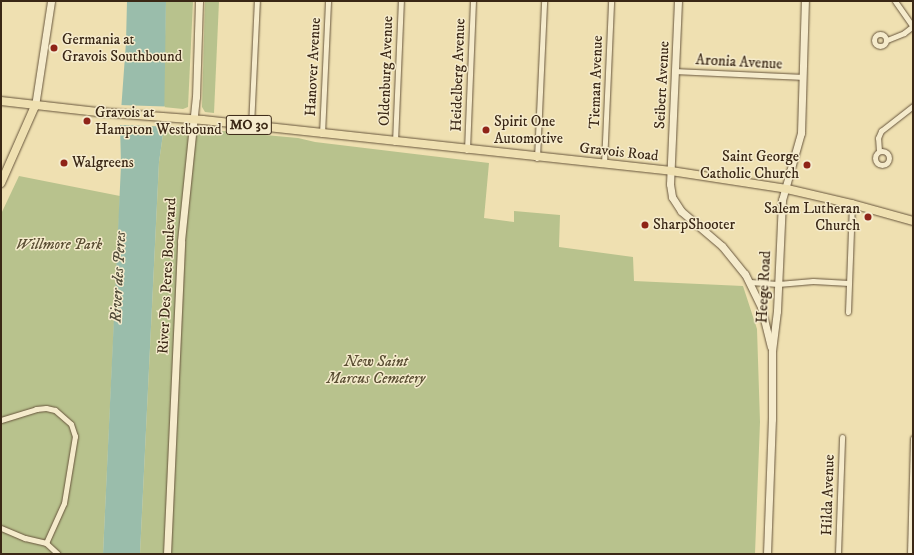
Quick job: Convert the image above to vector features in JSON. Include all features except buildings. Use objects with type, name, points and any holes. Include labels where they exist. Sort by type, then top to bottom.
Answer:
[{"type":"main road","name":"MO 30","points":[[1,101],[114,114],[194,119],[251,126]]},
{"type":"main road","points":[[1,183],[35,106]]},
{"type":"main road","name":"Gravois Road","points":[[251,126],[537,158],[671,171],[785,188],[852,204],[913,221]]},
{"type":"street","points":[[35,106],[51,1]]},
{"type":"street","name":"River Des Peres Boulevard","points":[[167,554],[181,242],[186,176],[194,119],[199,1]]},
{"type":"street","points":[[251,126],[257,1]]},
{"type":"street","name":"Hanover Avenue","points":[[322,134],[328,1]]},
{"type":"street","name":"Oldenburg Avenue","points":[[395,142],[401,1]]},
{"type":"street","name":"Heidelberg Avenue","points":[[467,150],[473,1]]},
{"type":"street","points":[[537,158],[544,1]]},
{"type":"street","name":"Tieman Avenue","points":[[604,164],[611,1]]},
{"type":"street","name":"Seibert Avenue","points":[[678,1],[670,190],[676,205],[732,256],[750,282],[764,316],[772,351]]},
{"type":"street","name":"Heege Road","points":[[767,554],[772,419],[772,351],[778,284],[782,200],[801,133],[805,1]]},
{"type":"street","points":[[887,40],[904,33],[913,27],[895,1]]},
{"type":"street","name":"Aronia Avenue","points":[[676,71],[802,77]]},
{"type":"street","points":[[879,151],[878,138],[881,131],[913,106]]},
{"type":"street","points":[[848,312],[852,204]]},
{"type":"street","points":[[750,282],[778,284],[813,281],[849,283]]},
{"type":"street","points":[[1,420],[36,409],[46,408],[55,410],[71,424],[75,436],[64,503],[46,544]]},
{"type":"street","name":"Hilda Avenue","points":[[838,554],[842,437]]},
{"type":"street","points":[[910,554],[913,438]]},
{"type":"street","points":[[1,528],[25,538],[46,544],[58,554]]},
{"type":"green space","points":[[166,1],[193,1],[188,107],[183,109],[163,107]]},
{"type":"green space","points":[[205,1],[219,1],[214,113],[205,112],[202,107]]},
{"type":"green space","name":"New Saint Marcus Cemetery","points":[[169,126],[298,138],[315,142],[489,163],[484,218],[514,222],[514,211],[560,215],[559,247],[633,257],[634,281],[743,286],[757,329],[760,422],[755,554],[140,554],[159,162],[164,127]]},
{"type":"green space","name":"Willmore Park","points":[[19,176],[120,196],[103,554],[1,554],[1,214]]},
{"type":"water","name":"River des Peres","points":[[127,1],[166,1],[164,127],[159,162],[140,554],[103,554],[121,165],[120,125],[126,42]]},
{"type":"pier","points":[[119,105],[165,107],[164,127],[118,125]]},
{"type":"place","name":"Germania at Gravois Southbound","points":[[54,48]]},
{"type":"place","name":"Gravois at Hampton Westbound","points":[[87,121]]},
{"type":"place","name":"Spirit One Automotive","points":[[486,130]]},
{"type":"place","name":"Walgreens","points":[[64,163]]},
{"type":"place","name":"Saint George Catholic Church","points":[[807,165]]},
{"type":"place","name":"Salem Lutheran Church","points":[[868,217]]},
{"type":"place","name":"SharpShooter","points":[[645,225]]}]
